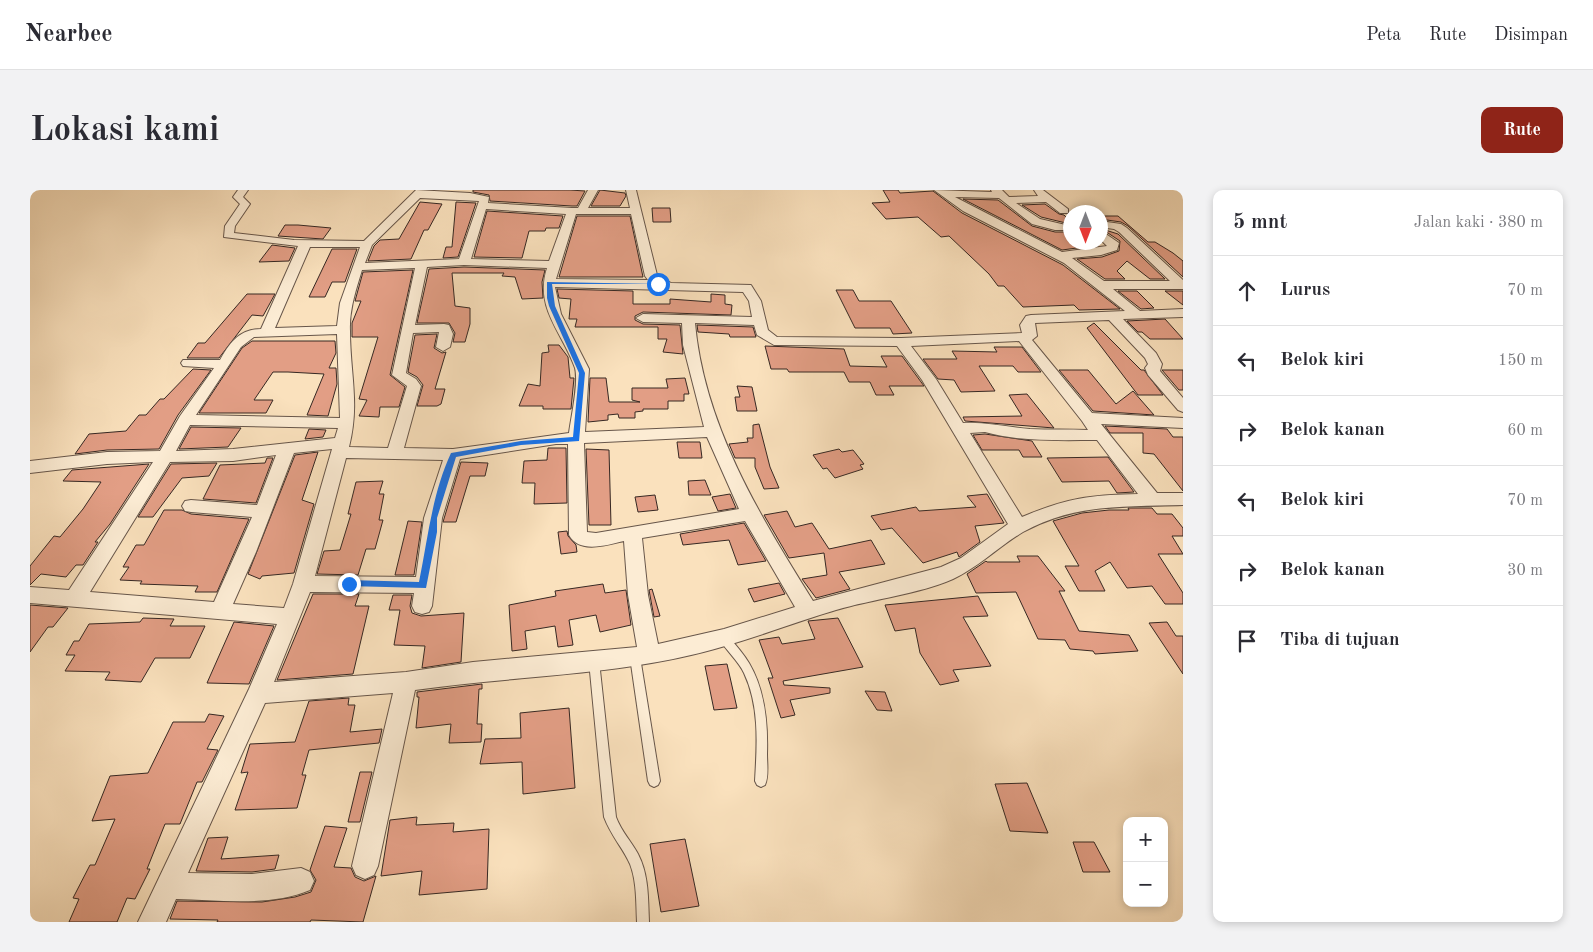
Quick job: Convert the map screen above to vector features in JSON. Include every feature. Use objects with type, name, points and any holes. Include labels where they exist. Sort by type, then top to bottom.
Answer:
[{"type":"street","points":[[243,190],[238,198],[245,204],[230,226],[228,235],[250,240],[368,244]]},
{"type":"street","points":[[593,190],[576,211],[554,265],[549,283],[549,298],[582,373],[576,439],[578,535],[588,540],[596,540],[689,522],[750,514]]},
{"type":"street","points":[[631,190],[652,276],[658,284]]},
{"type":"street","points":[[1037,190],[1063,215]]},
{"type":"street","points":[[941,192],[1047,199]]},
{"type":"street","points":[[941,192],[985,218],[1061,256],[1103,285],[1137,315]]},
{"type":"street","points":[[416,195],[459,206]]},
{"type":"street","points":[[152,922],[258,693],[303,584],[347,423],[348,410],[343,330],[346,303],[357,267],[368,244],[416,195],[476,197],[486,200],[472,232],[464,262]]},
{"type":"street","points":[[1002,195],[1035,221],[1063,219]]},
{"type":"street","points":[[483,206],[576,211],[635,211]]},
{"type":"street","points":[[985,218],[1022,212]]},
{"type":"street","points":[[1108,231],[1121,228],[1182,284]]},
{"type":"street","points":[[1108,238],[1122,250]]},
{"type":"street","points":[[266,333],[285,290],[290,270],[306,243]]},
{"type":"street","points":[[1061,256],[1122,250],[1147,252]]},
{"type":"street","points":[[357,267],[464,262],[554,265]]},
{"type":"street","points":[[395,453],[414,386],[412,382],[399,375],[407,329],[422,265]]},
{"type":"street","points":[[549,283],[658,284],[671,287],[747,288],[756,301],[759,321],[764,334],[778,341],[901,342],[1022,337],[1030,336],[1027,325],[1031,319],[1183,312]]},
{"type":"street","points":[[1103,285],[1182,284]]},
{"type":"street","points":[[1168,313],[1182,327]]},
{"type":"street","points":[[1113,316],[1151,356],[1155,364],[1152,368],[1153,372],[1183,407]]},
{"type":"street","points":[[643,318],[759,321]]},
{"type":"street","points":[[688,320],[690,345],[713,432],[750,514],[808,611]]},
{"type":"street","points":[[407,329],[444,328],[446,334],[443,347]]},
{"type":"street","points":[[75,598],[115,539],[165,458],[185,420],[242,338],[251,333],[343,330]]},
{"type":"street","points":[[1022,337],[1153,500]]},
{"type":"street","points":[[901,342],[929,379],[1019,527]]},
{"type":"street","points":[[188,364],[224,364]]},
{"type":"street","points":[[1087,418],[1183,423]]},
{"type":"street","points":[[185,420],[347,423]]},
{"type":"street","points":[[958,428],[985,427],[1000,431],[1039,434],[1099,435]]},
{"type":"street","points":[[30,467],[107,458],[233,455],[287,449],[340,447],[395,453],[453,455],[521,443],[713,432]]},
{"type":"street","points":[[220,610],[247,552],[287,449]]},
{"type":"street","points":[[422,606],[423,585],[433,532],[433,518],[453,455]]},
{"type":"street","points":[[258,693],[406,682],[473,672],[642,656],[724,638],[808,611],[945,574],[968,563],[1019,527],[1060,508],[1080,504],[1183,499]]},
{"type":"street","points":[[191,506],[236,511],[263,511]]},
{"type":"street","points":[[633,534],[642,656]]},
{"type":"street","points":[[303,584],[423,585]]},
{"type":"street","points":[[30,595],[290,617]]},
{"type":"street","points":[[365,866],[406,682]]},
{"type":"street","points":[[169,886],[250,888],[301,881]]},
{"type":"lane","points":[[724,638],[749,672],[757,696],[763,732],[761,781]]},
{"type":"lane","points":[[642,656],[654,781]]},
{"type":"lane","points":[[594,661],[610,816],[615,831],[633,857],[638,870],[644,922]]},
{"type":"building","points":[[473,190],[585,191],[577,206],[572,206],[490,201],[489,195],[473,192]]},
{"type":"building","points":[[600,190],[625,193],[626,196],[620,206],[591,206]]},
{"type":"building","points":[[883,190],[898,190],[900,193],[933,191],[962,213],[1063,265],[1120,309],[1079,310],[1074,305],[1023,307],[1004,286],[998,286],[989,274],[949,236],[941,237],[918,217],[886,219],[872,203],[890,202]]},
{"type":"building","points":[[963,199],[998,200],[1032,226],[1055,232],[1063,232],[1062,250]]},
{"type":"building","points":[[420,202],[442,204],[428,230],[424,230],[411,259],[368,261],[374,246],[380,240],[399,239]]},
{"type":"building","points":[[456,202],[476,203],[458,257],[443,258],[446,247],[452,247]]},
{"type":"building","points":[[1045,204],[1063,215],[1063,222],[1041,217],[1022,205]]},
{"type":"building","points":[[652,208],[670,208],[671,222],[653,222]]},
{"type":"building","points":[[487,211],[563,216],[559,228],[546,228],[545,231],[529,231],[522,258],[474,257]]},
{"type":"building","points":[[577,216],[630,216],[643,277],[559,277]]},
{"type":"building","points":[[1108,216],[1118,216],[1148,242],[1155,242],[1183,261],[1183,277],[1128,226],[1121,222],[1108,220]]},
{"type":"building","points":[[285,225],[331,228],[323,239],[278,236]]},
{"type":"building","points":[[1108,231],[1118,234],[1165,279],[1150,279],[1127,261],[1117,271],[1125,279],[1105,279],[1077,259],[1102,257],[1119,251],[1120,241],[1108,233]]},
{"type":"building","points":[[272,245],[295,248],[289,261],[259,262]]},
{"type":"building","points":[[332,249],[357,249],[345,282],[332,282],[325,297],[309,297]]},
{"type":"building","points":[[464,267],[545,270],[542,282],[543,298],[522,299],[515,277],[502,276],[504,273],[452,273],[455,306],[470,308],[470,324],[465,342],[453,342],[455,333],[449,323],[417,323],[429,269]]},
{"type":"building","points":[[413,270],[390,375],[405,387],[399,407],[380,407],[379,417],[359,416],[367,400],[359,399],[378,337],[352,337],[352,323],[361,301],[355,301],[363,272]]},
{"type":"building","points":[[557,289],[633,291],[633,304],[670,304],[670,299],[711,302],[711,294],[725,295],[725,304],[732,305],[731,315],[643,312],[635,316],[635,320],[643,324],[680,325],[683,354],[663,352],[667,339],[658,339],[658,327],[575,327],[577,319],[569,319],[571,299],[559,298]]},
{"type":"building","points":[[836,290],[853,290],[859,301],[891,301],[912,333],[893,334],[890,328],[855,328]]},
{"type":"building","points":[[1118,291],[1137,291],[1154,308],[1141,309]]},
{"type":"building","points":[[1165,291],[1183,291],[1183,305]]},
{"type":"building","points":[[247,294],[275,294],[263,316],[252,315],[219,358],[187,358],[198,343],[205,343]]},
{"type":"building","points":[[1165,319],[1183,339],[1150,339],[1142,332],[1138,332],[1127,321]]},
{"type":"building","points":[[1094,323],[1141,370],[1144,370],[1163,395],[1138,395],[1087,328]]},
{"type":"building","points":[[697,325],[753,327],[756,337],[730,337],[729,334],[698,332]]},
{"type":"building","points":[[437,334],[434,348],[442,353],[446,352],[435,389],[445,389],[441,404],[437,406],[417,406],[423,385],[417,377],[408,372],[415,335]]},
{"type":"building","points":[[252,341],[335,341],[336,353],[329,368],[336,368],[337,384],[328,416],[307,415],[324,374],[288,372],[273,372],[254,400],[273,400],[266,413],[199,413],[242,348]]},
{"type":"building","points":[[548,345],[559,345],[568,357],[570,378],[574,378],[571,409],[543,409],[543,406],[519,406],[528,384],[540,386],[542,353],[549,352]]},
{"type":"building","points":[[765,346],[844,349],[850,366],[887,367],[881,356],[902,356],[924,386],[889,386],[894,395],[876,395],[870,382],[849,382],[844,372],[789,372],[787,369],[771,369]]},
{"type":"building","points":[[994,347],[1022,347],[1041,372],[1018,372],[1013,366],[979,366],[995,391],[961,392],[954,380],[938,379],[923,359],[957,359],[952,351],[997,352]]},
{"type":"building","points":[[193,369],[211,370],[178,415],[159,449],[107,450],[75,454],[89,434],[126,431],[139,415],[146,415],[160,399],[164,399]]},
{"type":"building","points":[[1059,370],[1088,370],[1116,404],[1133,391],[1154,415],[1093,411]]},
{"type":"building","points":[[1162,370],[1183,370],[1183,390],[1179,390]]},
{"type":"building","points":[[590,378],[606,378],[609,402],[640,402],[632,400],[632,388],[668,388],[666,379],[685,378],[689,394],[684,394],[684,401],[668,401],[668,409],[643,409],[643,411],[635,412],[635,418],[619,418],[618,414],[608,415],[608,420],[588,422]]},
{"type":"building","points":[[737,386],[752,387],[757,411],[737,411],[735,397],[740,397]]},
{"type":"building","points":[[1027,394],[1054,428],[965,421],[963,417],[1022,416],[1009,395]]},
{"type":"building","points":[[759,424],[770,467],[779,488],[764,489],[755,467],[755,458],[735,458],[729,444],[748,442],[747,438],[753,438],[753,425]]},
{"type":"building","points":[[1105,426],[1167,429],[1173,437],[1183,437],[1183,491],[1154,454],[1143,453],[1143,433],[1110,433]]},
{"type":"building","points":[[191,427],[241,428],[228,447],[179,449]]},
{"type":"building","points":[[309,429],[326,430],[323,437],[305,439]]},
{"type":"building","points":[[985,434],[1032,441],[1042,457],[1023,457],[1019,450],[982,450],[973,435]]},
{"type":"building","points":[[677,442],[700,442],[702,458],[679,458]]},
{"type":"building","points":[[548,448],[566,448],[567,503],[534,504],[535,483],[522,483],[524,461],[547,460]]},
{"type":"building","points":[[586,449],[609,450],[611,525],[589,525]]},
{"type":"building","points":[[839,449],[842,452],[853,450],[864,464],[860,465],[863,469],[835,478],[827,468],[823,469],[813,455]]},
{"type":"building","points":[[318,452],[302,500],[314,504],[294,573],[262,576],[260,579],[248,574],[295,455]]},
{"type":"building","points":[[1108,457],[1134,492],[1117,493],[1109,481],[1062,482],[1047,458]]},
{"type":"building","points":[[267,458],[273,458],[256,503],[203,499],[220,465],[265,463]]},
{"type":"building","points":[[461,462],[488,463],[485,476],[470,476],[456,522],[443,522]]},
{"type":"building","points":[[217,463],[209,476],[182,478],[153,517],[138,517],[171,464]]},
{"type":"building","points":[[149,464],[110,524],[95,542],[98,542],[83,565],[76,565],[66,577],[41,574],[30,585],[30,566],[54,536],[60,537],[83,509],[101,482],[63,481],[72,470]]},
{"type":"building","points":[[705,480],[711,495],[689,495],[688,481]]},
{"type":"building","points":[[383,481],[379,494],[384,494],[379,520],[383,520],[375,549],[366,549],[358,575],[317,574],[324,551],[340,550],[351,514],[348,514],[356,482]]},
{"type":"building","points":[[730,494],[736,508],[718,511],[712,497]]},
{"type":"building","points":[[987,494],[1004,523],[975,526],[980,542],[959,557],[957,552],[923,563],[892,528],[881,530],[871,516],[916,507],[919,511],[976,507],[967,496]]},
{"type":"building","points":[[655,495],[658,510],[638,512],[635,497]]},
{"type":"building","points":[[1128,508],[1152,508],[1157,514],[1172,514],[1183,528],[1183,536],[1172,536],[1183,554],[1158,554],[1183,593],[1183,604],[1165,604],[1152,586],[1127,588],[1110,562],[1095,571],[1105,591],[1079,591],[1065,566],[1079,566],[1053,521],[1082,513],[1129,510]]},
{"type":"building","points":[[164,510],[182,510],[191,514],[249,519],[217,592],[195,592],[198,586],[140,584],[142,581],[120,580],[129,567],[123,567],[136,545],[144,545]]},
{"type":"building","points":[[787,511],[795,527],[812,523],[829,549],[871,540],[885,564],[839,572],[850,589],[816,598],[802,579],[827,575],[824,553],[789,558],[764,515]]},
{"type":"building","points":[[408,521],[422,522],[414,575],[395,575]]},
{"type":"building","points":[[744,523],[766,561],[738,565],[729,540],[683,545],[680,534]]},
{"type":"building","points":[[567,531],[568,536],[576,545],[577,552],[561,554],[558,532]]},
{"type":"building","points":[[1017,556],[1038,556],[1065,591],[1059,591],[1079,631],[1129,635],[1138,651],[1095,654],[1093,651],[1070,649],[1065,640],[1038,639],[1016,592],[976,593],[967,574],[986,561],[1020,562]]},
{"type":"building","points":[[779,583],[785,594],[754,602],[748,589]]},
{"type":"building","points":[[603,584],[605,593],[626,590],[631,625],[600,632],[596,615],[569,620],[573,645],[558,647],[555,626],[525,631],[527,649],[512,651],[509,605],[556,596],[555,591]]},
{"type":"building","points":[[652,589],[660,616],[654,617],[649,590]]},
{"type":"building","points":[[313,594],[359,594],[355,606],[369,606],[353,674],[277,680]]},
{"type":"building","points":[[393,595],[412,595],[410,606],[412,613],[421,616],[464,613],[461,662],[422,668],[425,646],[394,645],[400,610],[389,610]]},
{"type":"building","points":[[978,596],[988,616],[963,617],[991,666],[953,670],[959,681],[940,685],[920,653],[915,628],[895,631],[885,605]]},
{"type":"building","points":[[30,605],[68,608],[53,627],[48,627],[30,652]]},
{"type":"building","points":[[143,618],[174,619],[170,626],[205,626],[190,658],[155,658],[141,682],[105,680],[110,672],[65,671],[75,655],[66,655],[74,641],[79,641],[89,624],[140,622]]},
{"type":"building","points":[[838,618],[863,667],[783,681],[784,685],[830,688],[830,693],[790,700],[795,715],[781,718],[768,678],[773,678],[759,640],[779,637],[782,644],[815,639],[808,621]]},
{"type":"building","points":[[234,622],[274,626],[249,684],[207,683]]},
{"type":"building","points":[[1167,622],[1176,636],[1183,636],[1183,674],[1149,623]]},
{"type":"building","points":[[727,664],[737,708],[714,710],[705,666]]},
{"type":"building","points":[[482,684],[482,689],[479,689],[477,724],[482,724],[481,742],[449,743],[451,724],[416,728],[419,697],[417,697],[417,692]]},
{"type":"building","points":[[865,691],[885,692],[892,711],[877,710]]},
{"type":"building","points":[[349,698],[348,705],[355,705],[350,732],[382,729],[379,743],[309,750],[302,775],[306,775],[297,808],[235,810],[248,772],[241,773],[250,744],[295,742],[309,701]]},
{"type":"building","points":[[569,708],[575,788],[523,794],[522,762],[480,764],[485,739],[521,738],[520,713]]},
{"type":"building","points":[[209,714],[224,716],[207,749],[218,750],[202,782],[197,782],[180,824],[165,824],[147,869],[150,869],[135,899],[127,898],[117,922],[69,922],[79,899],[73,898],[90,865],[95,865],[115,819],[92,821],[110,776],[148,773],[173,722],[205,722]]},
{"type":"building","points":[[360,772],[372,772],[360,822],[348,822]]},
{"type":"building","points":[[1027,783],[1048,833],[1010,831],[995,784]]},
{"type":"building","points":[[417,817],[416,825],[454,823],[453,832],[489,829],[487,889],[419,895],[422,871],[381,876],[390,820]]},
{"type":"building","points":[[325,826],[347,828],[334,867],[351,868],[355,877],[364,881],[376,876],[363,922],[311,920],[310,922],[217,922],[218,920],[170,919],[177,901],[262,902],[295,897],[311,892],[316,880],[310,870]]},
{"type":"building","points":[[228,837],[221,859],[279,855],[275,869],[252,872],[196,871],[208,838]]},
{"type":"building","points":[[685,839],[699,906],[661,912],[650,844]]},
{"type":"building","points":[[1073,842],[1094,842],[1110,872],[1083,872]]},
{"type":"route","points":[[349,584],[423,585],[433,532],[433,518],[453,455],[521,443],[576,439],[583,381],[582,369],[552,306],[549,298],[549,283],[658,284]]}]
